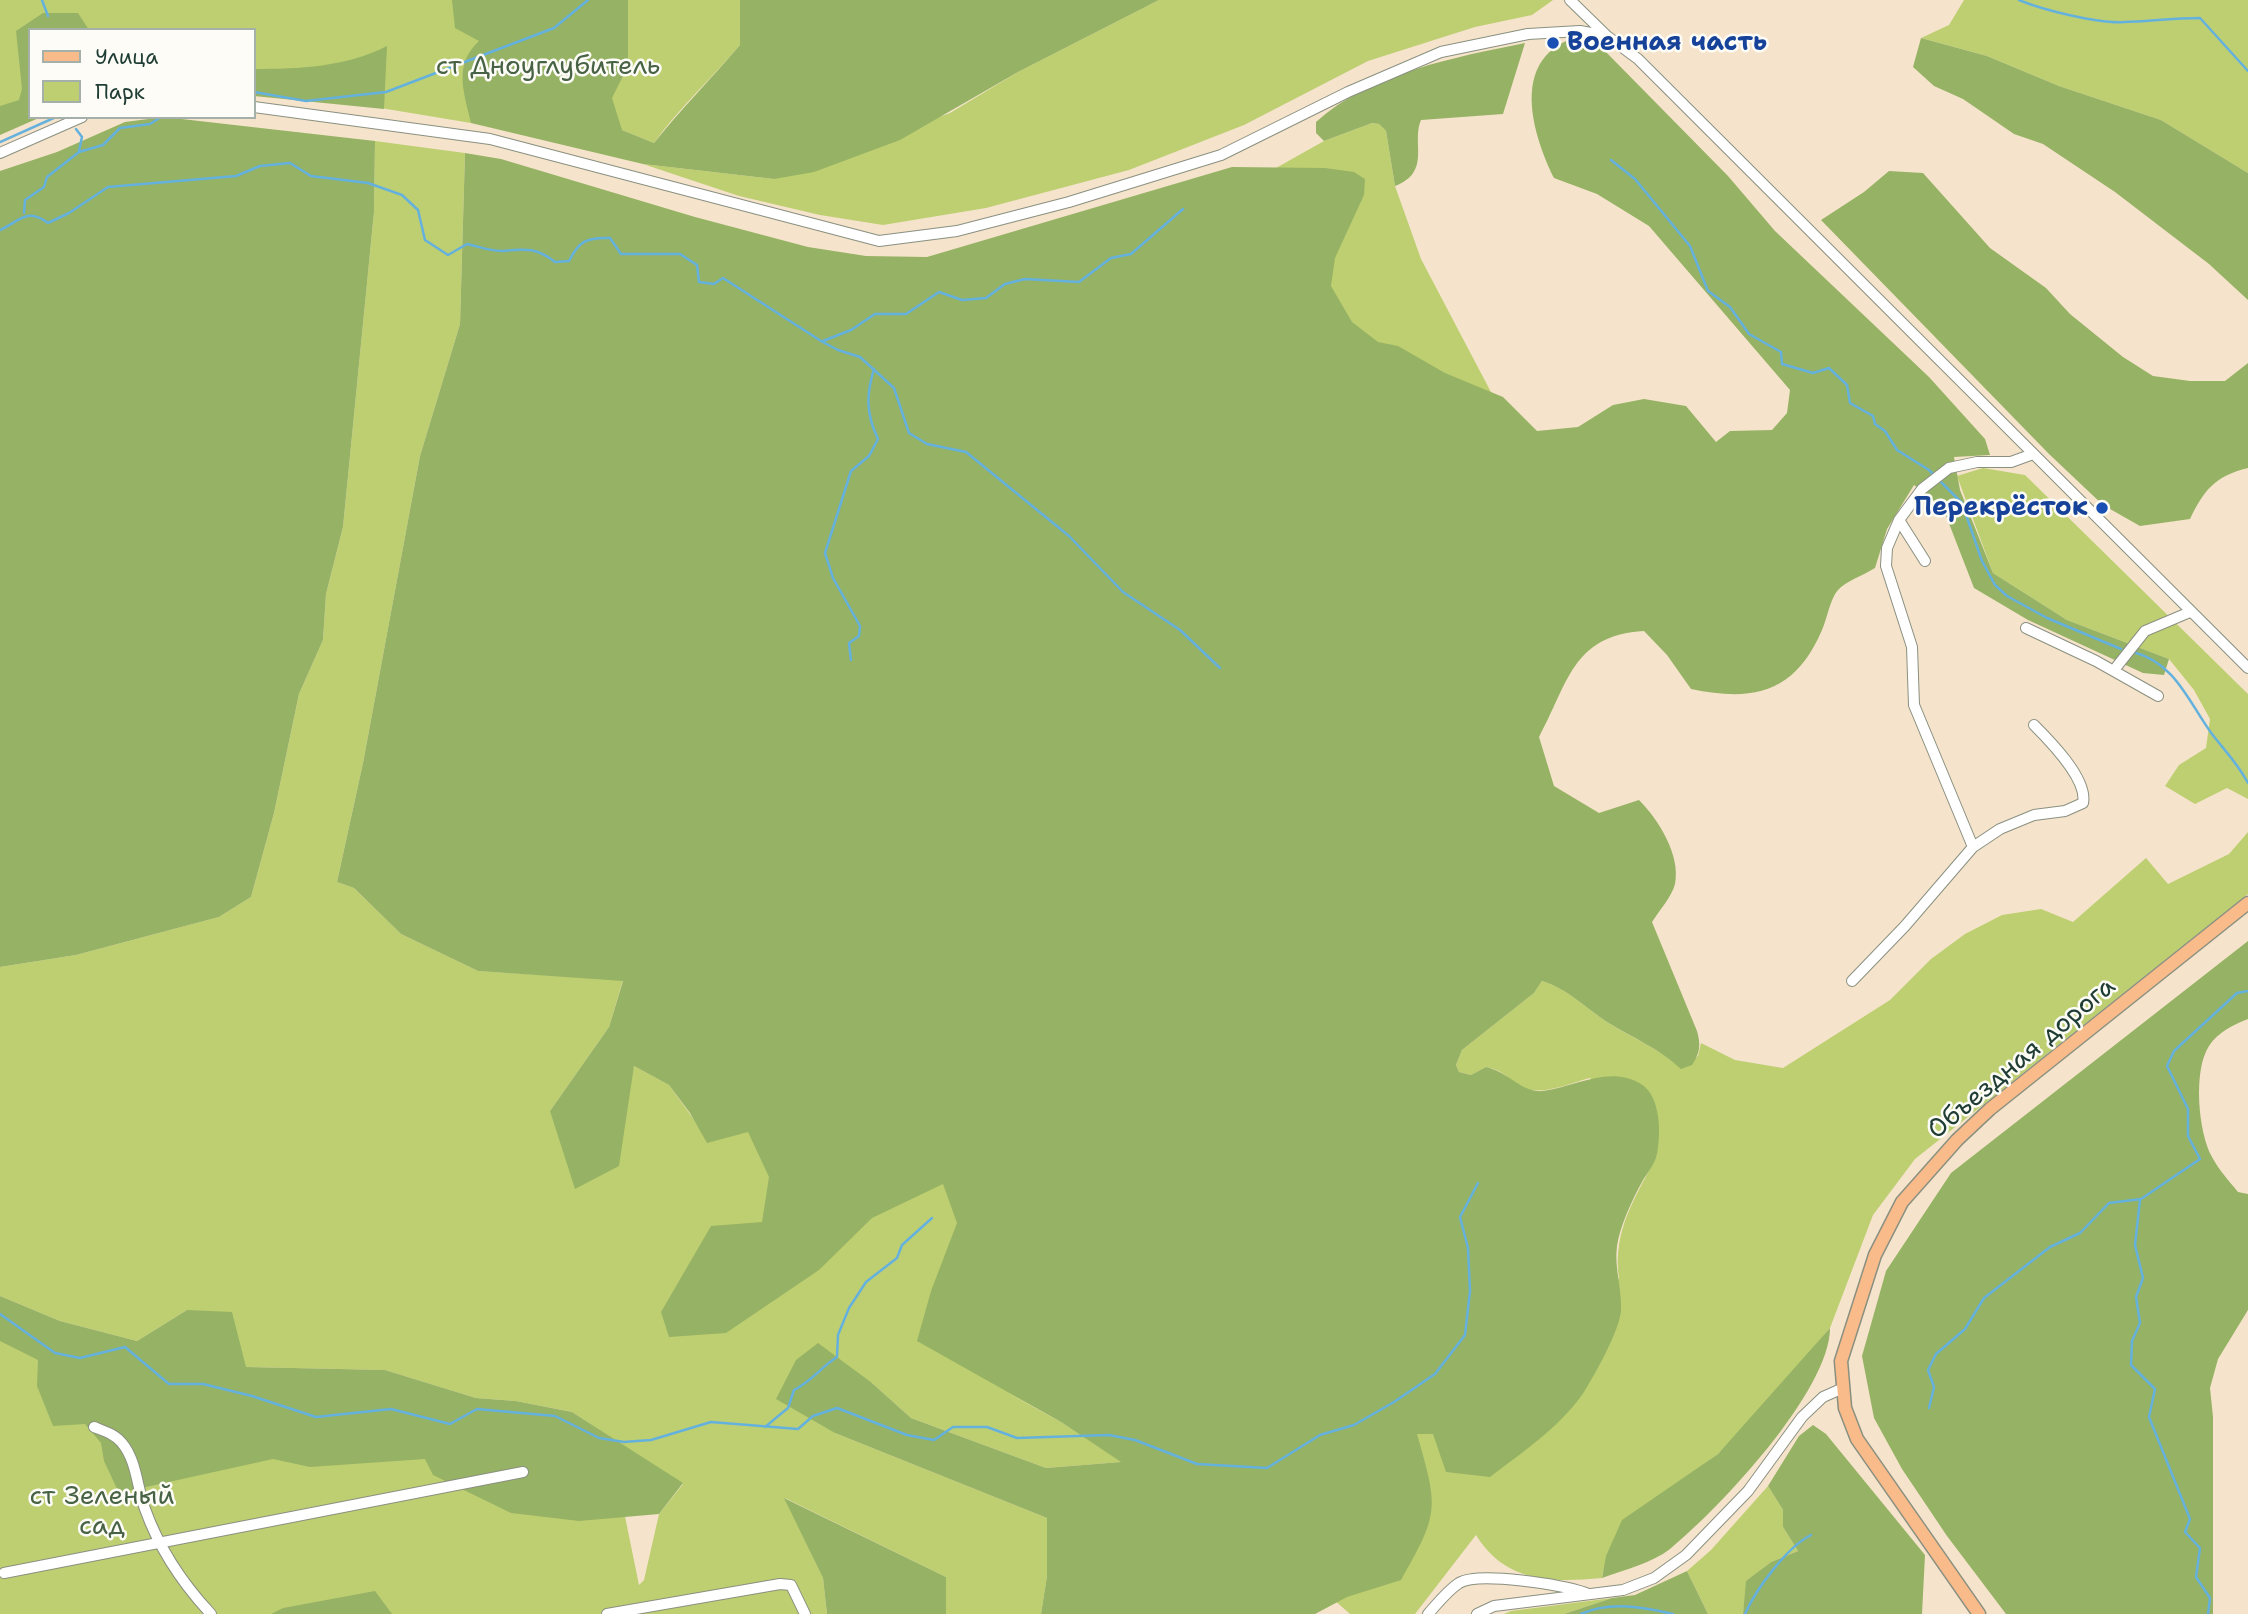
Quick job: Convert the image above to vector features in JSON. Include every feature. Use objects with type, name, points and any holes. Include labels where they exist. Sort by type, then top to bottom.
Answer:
[{"type":"main road","name":"Объездная дорога","points":[[1979,1614],[1857,1439],[1841,1389],[1841,1362],[1875,1255],[1902,1202],[1921,1178],[1990,1109],[2248,904]]},
{"type":"street","points":[[1570,0],[1607,36],[1638,59],[2248,668]]},
{"type":"street","points":[[256,107],[490,139],[879,241],[957,231],[1069,201],[1221,155],[1349,92],[1441,52],[1553,31],[1607,36]]},
{"type":"street","points":[[0,153],[77,119]]},
{"type":"street","points":[[1973,847],[1914,705],[1912,647],[1886,566],[1887,548],[1899,520],[1922,489],[1949,468],[1977,462],[2011,462],[2033,454]]},
{"type":"street","points":[[1899,520],[1925,561]]},
{"type":"street","points":[[2114,670],[2145,631],[2190,612]]},
{"type":"street","points":[[2026,628],[2114,670],[2158,696]]},
{"type":"street","points":[[1853,981],[1973,847],[2000,829],[2034,816],[2065,811],[2083,803],[2084,794],[2078,781],[2057,748],[2034,725]]},
{"type":"street","points":[[1477,1614],[1494,1606],[1623,1590],[1654,1578],[1686,1555],[1748,1492],[1802,1418],[1823,1397],[1841,1389]]},
{"type":"street","points":[[94,1427],[112,1434],[126,1449],[144,1509],[174,1568],[211,1614]]},
{"type":"street","points":[[4,1573],[523,1472]]},
{"type":"street","points":[[1428,1614],[1460,1582],[1485,1576],[1542,1585],[1563,1585],[1590,1594]]},
{"type":"street","points":[[607,1614],[780,1584],[791,1585],[804,1614]]},
{"type":"green space","name":"ст Дноуглубитель","points":[[0,0],[625,0],[628,66],[628,0],[740,0],[740,45],[654,143],[622,130],[471,123],[256,87],[256,28],[28,28],[28,113],[0,120]]},
{"type":"green space","points":[[452,0],[628,0],[628,66],[612,98],[622,130],[654,143],[740,45],[740,0],[1159,0],[1018,72],[900,140],[814,172],[774,179],[643,164],[471,123],[463,69],[471,50],[479,41],[455,28]]},
{"type":"green space","points":[[1159,0],[1553,0],[1532,15],[1475,27],[1368,61],[1244,125],[1129,170],[986,208],[883,225],[820,215],[739,196],[643,164],[774,179],[950,113],[1018,72]]},
{"type":"green space","points":[[1964,0],[2248,0],[2248,173],[2161,120],[2059,86],[1987,56],[1921,38],[1949,25]]},
{"type":"green space","points":[[43,13],[78,13],[88,28],[28,28],[28,119],[36,119],[0,135],[0,106],[19,100],[22,89],[16,31]]},
{"type":"green space","points":[[1921,38],[1987,56],[2059,86],[2161,120],[2248,173],[2248,300],[2209,264],[2115,192],[2043,144],[2014,134],[1963,99],[1934,86],[1913,67]]},
{"type":"green space","points":[[1571,39],[1602,48],[1728,176],[1775,231],[1929,377],[1985,439],[1990,455],[1954,457],[1960,490],[1993,573],[2067,620],[2169,659],[2164,675],[2143,673],[2028,620],[1974,588],[1943,508],[1914,485],[1887,529],[1875,568],[1838,590],[1811,651],[1799,668],[1770,688],[1753,693],[1734,694],[1691,689],[1667,655],[1644,631],[1601,642],[1587,652],[1566,681],[1539,737],[1554,786],[1599,813],[1639,800],[1666,838],[1675,861],[1675,884],[1652,922],[1697,1031],[1698,1053],[1692,1065],[1681,1069],[1654,1049],[1607,1022],[1568,993],[1542,981],[1534,993],[1462,1050],[1456,1065],[1459,1072],[1471,1075],[1486,1067],[1535,1091],[1604,1077],[1629,1079],[1648,1090],[1656,1106],[1659,1126],[1657,1154],[1627,1213],[1617,1246],[1620,1319],[1612,1340],[1584,1392],[1564,1417],[1490,1477],[1446,1472],[1433,1434],[1417,1434],[1429,1478],[1431,1509],[1423,1539],[1401,1580],[1347,1597],[1315,1614],[1041,1614],[1047,1576],[1047,1518],[835,1433],[776,1399],[796,1360],[818,1343],[872,1383],[911,1418],[1046,1468],[1121,1462],[1061,1422],[917,1341],[931,1291],[957,1223],[943,1184],[872,1218],[819,1270],[726,1333],[669,1337],[661,1312],[711,1226],[762,1222],[769,1177],[748,1132],[707,1143],[690,1113],[669,1085],[634,1066],[619,1166],[575,1189],[550,1111],[609,1027],[623,981],[478,971],[401,934],[354,888],[337,882],[363,763],[420,456],[460,324],[465,153],[501,159],[695,217],[808,247],[866,256],[927,257],[1232,167],[1325,168],[1354,172],[1365,179],[1364,195],[1335,258],[1331,286],[1352,322],[1378,342],[1398,346],[1445,373],[1503,397],[1537,431],[1578,427],[1613,405],[1644,399],[1686,406],[1716,442],[1730,431],[1772,430],[1787,413],[1790,390],[1649,226],[1597,194],[1554,178],[1539,141],[1534,120],[1533,81],[1540,64],[1552,50]]},
{"type":"green space","points":[[1525,43],[1503,114],[1421,120],[1417,165],[1406,180],[1395,186],[1386,131],[1379,124],[1372,123],[1324,141],[1316,133],[1316,122],[1338,105],[1388,79],[1443,61]]},
{"type":"green space","points":[[387,46],[384,109],[256,96],[256,69],[339,63]]},
{"type":"green space","points":[[182,119],[375,141],[374,212],[343,527],[326,594],[323,640],[299,694],[274,813],[251,897],[219,917],[76,955],[0,967],[0,171],[57,152],[125,122]]},
{"type":"green space","name":"ст Зеленый сад","points":[[1372,123],[1379,124],[1386,131],[1395,186],[1421,259],[1533,472],[1563,623],[1428,1107],[1619,1279],[1619,1244],[1623,1228],[1634,1199],[1657,1154],[1590,1078],[1536,1091],[1519,1086],[1501,1072],[1486,1067],[1471,1075],[1459,1072],[1456,1065],[1462,1050],[1534,993],[1542,981],[1568,993],[1607,1022],[1681,1068],[1698,1056],[1701,1043],[1735,1060],[1783,1068],[1890,1000],[1931,959],[1965,934],[2002,915],[2041,909],[2073,922],[2146,858],[2168,884],[2229,854],[2248,832],[2248,894],[1915,1159],[1873,1215],[1830,1328],[1744,1428],[1718,1454],[1664,1493],[1603,1571],[1602,1578],[1547,1579],[1515,1571],[1488,1551],[1476,1535],[1415,1614],[1350,1614],[1236,1513],[1006,1392],[1061,1422],[1122,1462],[1046,1468],[911,1418],[872,1383],[835,1433],[1047,1518],[1047,1576],[1041,1614],[946,1614],[946,1577],[785,1498],[823,1578],[827,1614],[0,1614],[0,1325],[409,1443],[619,1487],[639,1585],[644,1580],[659,1514],[683,1484],[572,1412],[516,1401],[476,1398],[385,1370],[246,1367],[187,1310],[137,1341],[60,1321],[0,1296],[0,967],[76,955],[219,917],[251,897],[274,813],[299,694],[323,640],[326,594],[343,527],[374,212],[375,141],[465,153],[460,324],[420,456],[363,763],[337,882],[354,888],[401,934],[478,971],[623,980],[609,1027],[550,1111],[627,1097],[634,1066],[669,1085],[695,1121],[1260,177],[1324,141]]},
{"type":"green space","points":[[1889,171],[1923,173],[1990,248],[2046,288],[2070,314],[2123,357],[2153,376],[2190,381],[2225,381],[2248,363],[2248,468],[2227,475],[2212,486],[2200,500],[2190,519],[2140,526],[2103,505],[2049,454],[1821,220],[1864,192]]},
{"type":"green space","points":[[1983,468],[2025,475],[2248,694],[2248,799],[2227,788],[2195,804],[2165,786],[2179,765],[2206,748],[2210,719],[2194,690],[2169,659],[2067,620],[1993,573],[1957,476]]},
{"type":"green space","points":[[2248,941],[2248,1019],[2231,1026],[2209,1046],[2204,1057],[2199,1085],[2201,1117],[2207,1146],[2221,1171],[2238,1192],[2248,1194],[2248,1310],[2218,1359],[2210,1388],[2213,1417],[2213,1614],[2006,1614],[1947,1536],[1902,1469],[1874,1418],[1862,1356],[1886,1271],[1951,1173]]},
{"type":"green space","points":[[0,1296],[60,1321],[137,1341],[187,1310],[232,1312],[246,1367],[385,1370],[476,1398],[516,1401],[572,1412],[683,1483],[659,1514],[579,1521],[511,1513],[433,1475],[425,1459],[310,1467],[273,1459],[119,1493],[104,1461],[101,1443],[85,1424],[53,1426],[37,1386],[38,1360],[0,1341]]},
{"type":"green space","points":[[1830,1328],[1825,1354],[1812,1383],[1792,1415],[1742,1478],[1691,1531],[1663,1554],[1602,1578],[1606,1556],[1622,1520],[1718,1454]]},
{"type":"green space","points":[[1813,1425],[1826,1434],[1925,1555],[1922,1614],[1743,1614],[1746,1581],[1771,1562],[1798,1551],[1783,1527],[1783,1510],[1768,1486],[1799,1436]]},
{"type":"green space","points":[[1768,1486],[1783,1510],[1783,1527],[1798,1551],[1771,1562],[1747,1581],[1743,1614],[1708,1614],[1687,1571],[1711,1550]]},
{"type":"green space","points":[[784,1498],[946,1577],[946,1614],[827,1614],[823,1578]]},
{"type":"green space","points":[[1687,1571],[1708,1614],[1564,1614],[1612,1598],[1635,1595]]},
{"type":"green space","points":[[375,1591],[392,1614],[271,1614],[283,1608]]},
{"type":"green space","points":[[1612,1598],[1564,1614],[1504,1614],[1511,1611]]},
{"type":"waterway","points":[[42,0],[48,16]]},
{"type":"waterway","points":[[256,92],[306,101],[386,92],[554,28],[588,0]]},
{"type":"waterway","points":[[2019,0],[2056,12],[2100,21],[2200,18],[2248,71]]},
{"type":"waterway","points":[[0,142],[52,119]]},
{"type":"waterway","points":[[24,213],[25,200],[44,187],[47,177],[79,152],[103,145],[120,128],[150,124],[158,119]]},
{"type":"waterway","points":[[76,129],[82,137],[79,151]]},
{"type":"waterway","points":[[1611,160],[1635,179],[1690,246],[1708,291],[1730,307],[1749,334],[1781,352],[1782,364],[1813,373],[1829,368],[1847,385],[1850,403],[1873,416],[1875,424],[1885,431],[1897,450],[1929,470],[1962,503],[1982,561],[1995,585],[2007,596],[2047,618],[2121,649]]},
{"type":"waterway","points":[[0,230],[29,216],[41,218],[48,223],[69,213],[108,187],[236,176],[260,166],[290,163],[311,176],[368,183],[402,195],[418,210],[425,240],[448,255],[467,244],[497,251],[530,250],[555,262],[569,261],[580,245],[602,238],[610,238],[621,254],[680,254],[697,265],[699,282],[714,284],[723,278],[821,341],[860,357],[894,388],[909,433],[927,444],[966,452],[1069,536],[1123,592],[1180,630],[1220,668]]},
{"type":"waterway","points":[[823,341],[851,330],[875,314],[906,314],[939,292],[962,300],[986,298],[1005,284],[1025,279],[1079,282],[1111,258],[1131,254],[1183,209]]},
{"type":"waterway","points":[[851,660],[849,643],[859,636],[860,626],[833,578],[825,553],[851,471],[869,456],[878,439],[868,404],[874,369]]},
{"type":"waterway","points":[[2133,652],[2160,665],[2180,685],[2248,783]]},
{"type":"waterway","points":[[1929,1408],[1934,1387],[1928,1370],[1936,1354],[1965,1329],[1984,1298],[2050,1247],[2080,1233],[2109,1203],[2141,1199],[2200,1159],[2188,1136],[2188,1109],[2167,1066],[2174,1051],[2237,993],[2248,991]]},
{"type":"waterway","points":[[0,1314],[55,1353],[80,1358],[125,1347],[169,1384],[203,1384],[252,1396],[316,1417],[391,1409],[450,1424],[477,1409],[555,1416],[599,1438],[624,1442],[651,1440],[711,1422],[798,1429],[813,1416],[837,1408],[907,1435],[934,1440],[953,1427],[987,1427],[1017,1438],[1109,1435],[1135,1440],[1197,1464],[1267,1468],[1320,1435],[1354,1425],[1394,1402],[1435,1374],[1465,1335],[1470,1291],[1468,1248],[1460,1217],[1478,1183]]},
{"type":"waterway","points":[[2140,1200],[2135,1245],[2143,1278],[2136,1297],[2140,1323],[2132,1341],[2131,1365],[2155,1389],[2149,1417],[2190,1519],[2185,1532],[2200,1548],[2196,1577],[2210,1598],[2208,1614]]},
{"type":"waterway","points":[[765,1427],[788,1408],[794,1390],[837,1357],[838,1335],[849,1308],[866,1282],[897,1258],[902,1245],[932,1218]]},
{"type":"waterway","points":[[1745,1614],[1773,1570],[1792,1549],[1811,1535]]},
{"type":"waterway","points":[[1581,1614],[1615,1606],[1638,1607],[1673,1614]]},
{"type":"place","name":"Военная часть","points":[[1553,43]]},
{"type":"place","name":"Перекрёсток","points":[[2102,508]]}]
